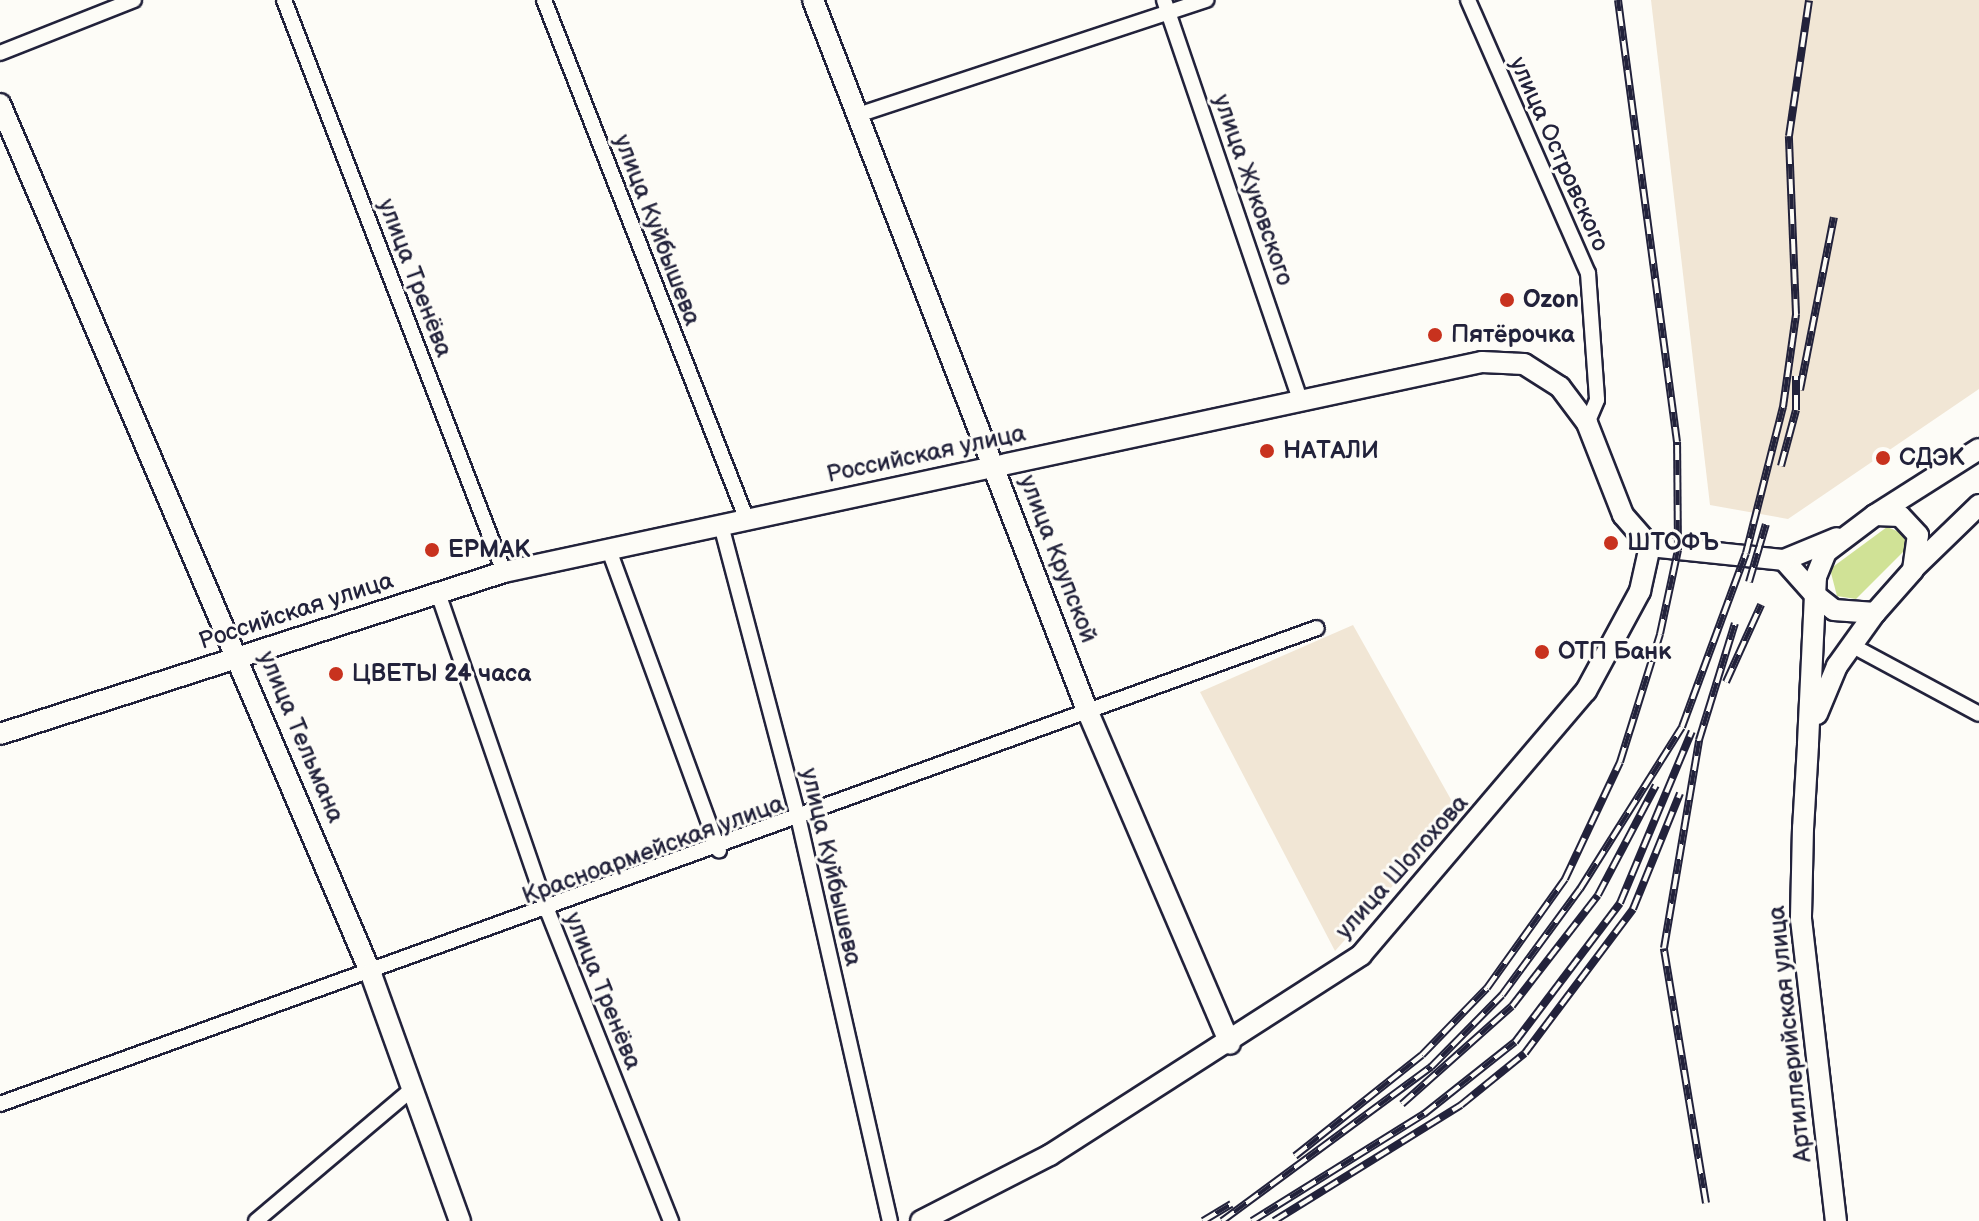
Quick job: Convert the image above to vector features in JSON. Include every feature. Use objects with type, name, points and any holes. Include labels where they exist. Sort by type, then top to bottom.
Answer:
[{"type":"main road","name":"улица Крупской","points":[[813,0],[996,466],[1087,710],[1230,1044]]},
{"type":"main road","name":"улица Тельмана","points":[[0,104],[239,656],[371,974],[460,1221]]},
{"type":"main road","name":"Российская улица","points":[[0,734],[504,572],[996,466],[1299,396],[1482,362],[1524,364],[1560,387],[1587,423],[1623,515],[1650,546]]},
{"type":"main road","name":"Артиллерийская улица","points":[[1784,560],[1841,537],[1979,449]]},
{"type":"main road","name":"Артиллерийская улица","points":[[1808,745],[1822,696],[1851,645],[1913,570],[1979,505]]},
{"type":"main road","points":[[1875,515],[1912,524],[1918,535],[1913,570]]},
{"type":"main road","name":"Артиллерийская улица","points":[[1836,1221],[1801,919],[1815,595],[1820,562],[1841,537]]},
{"type":"main road","points":[[1650,546],[1784,560],[1815,595],[1834,610],[1875,613]]},
{"type":"main road","name":"улица Шолохова","points":[[921,1221],[1050,1155],[1230,1044],[1361,955],[1494,805],[1586,691],[1640,591],[1650,546]]},
{"type":"street","points":[[0,53],[134,0]]},
{"type":"street","name":"улица Тренёва","points":[[284,0],[504,572]]},
{"type":"street","name":"улица Куйбышева","points":[[544,0],[747,520]]},
{"type":"street","points":[[858,115],[1167,6],[1206,0]]},
{"type":"street","name":"улица Островского","points":[[1468,0],[1588,273],[1597,400],[1587,423]]},
{"type":"street","name":"улица Жуковского","points":[[1167,6],[1299,396]]},
{"type":"street","name":"улица Куйбышева","points":[[721,525],[799,821],[890,1221]]},
{"type":"street","points":[[609,550],[719,850]]},
{"type":"street","name":"улица Тренёва","points":[[438,593],[548,912],[671,1221]]},
{"type":"street","name":"Красноармейская улица","points":[[0,1104],[548,912],[799,821],[1087,710],[1317,628]]},
{"type":"street","points":[[1851,645],[1979,714]]},
{"type":"street","points":[[256,1221],[411,1090]]},
{"type":"shaded area","points":[[1651,0],[1979,0],[1979,389],[1788,519],[1710,505]]},
{"type":"shaded area","points":[[1353,625],[1458,812],[1335,951],[1200,692]]},
{"type":"green space","points":[[1887,527],[1907,535],[1905,550],[1856,599],[1837,596],[1830,569]]},
{"type":"railway","points":[[1295,1156],[1422,1055],[1487,988],[1565,879],[1620,762],[1660,634],[1678,550],[1677,442],[1618,0]]},
{"type":"railway","points":[[1222,1221],[1431,1067],[1502,995],[1580,889],[1682,727],[1746,553],[1783,407],[1796,314],[1789,136],[1809,0]]},
{"type":"railway","points":[[1800,390],[1834,217]]},
{"type":"railway","points":[[1781,466],[1796,410],[1796,376]]},
{"type":"railway","points":[[1749,582],[1766,524]]},
{"type":"railway","points":[[1726,682],[1761,605]]},
{"type":"railway","points":[[1706,1203],[1664,948],[1699,740],[1735,623]]},
{"type":"railway","points":[[1252,1221],[1424,1114],[1515,1042],[1620,903],[1692,731]]},
{"type":"railway","points":[[1402,1104],[1512,1006],[1598,895],[1656,785]]},
{"type":"railway","points":[[1274,1221],[1461,1105],[1525,1053],[1633,909],[1680,793]]},
{"type":"railway","points":[[1203,1221],[1231,1204]]},
{"type":"place","name":"Ozon","points":[[1507,300]]},
{"type":"place","name":"Пятёрочка","points":[[1435,335]]},
{"type":"place","name":"НАТАЛИ","points":[[1267,451]]},
{"type":"place","name":"СДЭК","points":[[1883,458]]},
{"type":"place","name":"ШТОФЪ","points":[[1611,543]]},
{"type":"place","name":"ЕРМАК","points":[[432,550]]},
{"type":"place","name":"ОТП Банк","points":[[1542,652]]},
{"type":"place","name":"ЦВЕТЫ 24 часа","points":[[336,674]]}]
